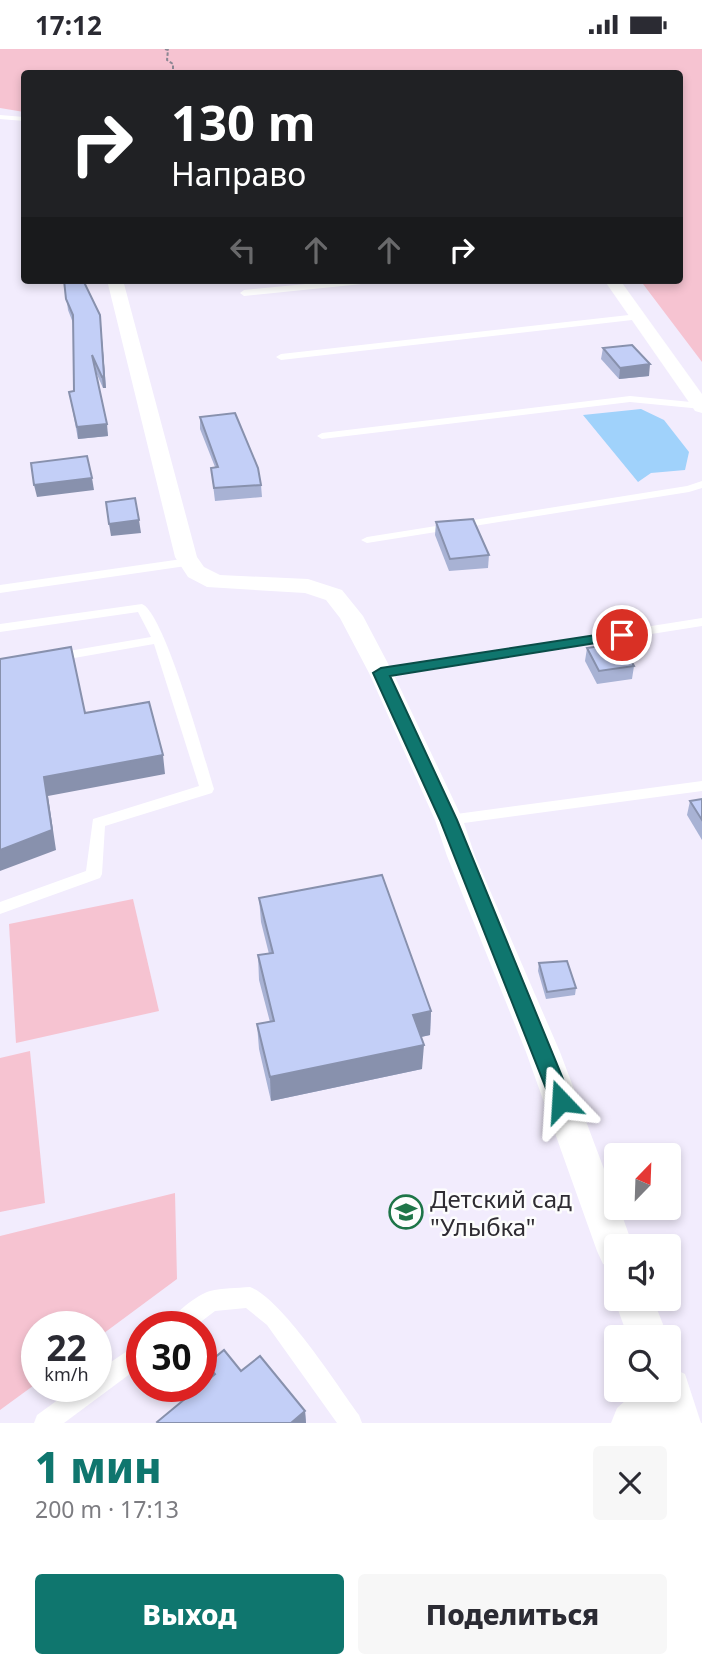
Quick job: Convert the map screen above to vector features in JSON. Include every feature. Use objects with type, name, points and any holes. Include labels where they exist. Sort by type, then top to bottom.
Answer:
[{"type":"street","points":[[116,284],[189,562],[196,572],[215,583],[308,586],[334,595],[351,616],[381,673],[449,820],[461,856],[543,1052],[610,1234]]},
{"type":"street","points":[[615,284],[701,407]]},
{"type":"street","points":[[632,1423],[668,1402]]},
{"type":"lane","points":[[0,117],[21,120]]},
{"type":"lane","points":[[244,293],[333,284]]},
{"type":"lane","points":[[281,357],[638,317]]},
{"type":"lane","points":[[323,436],[630,399],[701,407]]},
{"type":"lane","points":[[368,540],[689,489],[702,484]]},
{"type":"lane","points":[[0,589],[189,562]]},
{"type":"lane","points":[[0,628],[142,608],[159,639],[207,789],[98,824],[94,874],[0,908]]},
{"type":"lane","points":[[381,673],[702,622]]},
{"type":"lane","points":[[40,660],[159,639]]},
{"type":"lane","points":[[449,820],[702,786]]},
{"type":"lane","points":[[198,1311],[211,1301],[250,1297],[274,1318],[351,1423]]},
{"type":"lane","points":[[45,1423],[74,1402]]},
{"type":"path","points":[[168,49],[167,60],[173,64],[173,70]]},
{"type":"shaded area","points":[[0,49],[702,49],[702,362],[643,284],[683,284],[683,70],[21,70],[21,112],[0,108]]},
{"type":"shaded area","points":[[133,899],[159,1011],[16,1043],[9,924]]},
{"type":"shaded area","points":[[30,1051],[45,1203],[0,1212],[0,1058]]},
{"type":"shaded area","points":[[175,1193],[177,1279],[134,1311],[126,1311],[126,1317],[112,1327],[112,1311],[21,1311],[21,1395],[0,1410],[0,1236]]},
{"type":"water","points":[[641,409],[664,420],[689,452],[685,470],[651,473],[638,482],[583,415]]},
{"type":"building","points":[[64,284],[85,284],[100,315],[104,376],[102,377],[92,355],[107,424],[77,427],[69,392],[74,391],[73,315],[66,299]]},
{"type":"building","points":[[632,345],[650,364],[620,368],[603,348]]},
{"type":"building","points":[[235,413],[258,468],[261,485],[214,488],[211,468],[218,467],[200,417]]},
{"type":"building","points":[[87,456],[92,478],[34,485],[31,463]]},
{"type":"building","points":[[135,498],[139,520],[109,524],[106,502]]},
{"type":"building","points":[[473,519],[489,555],[450,559],[436,522]]},
{"type":"building","points":[[621,643],[634,666],[599,671],[587,648]]},
{"type":"building","points":[[71,647],[85,713],[149,702],[163,755],[44,777],[52,830],[0,850],[0,659]]},
{"type":"building","points":[[702,799],[702,820],[690,801]]},
{"type":"building","points":[[382,875],[431,1011],[413,1015],[424,1045],[270,1077],[257,1024],[274,1021],[258,955],[273,953],[259,898]]},
{"type":"building","points":[[567,961],[576,988],[547,992],[539,963]]},
{"type":"building","points":[[224,1350],[241,1371],[260,1356],[305,1411],[291,1423],[158,1423],[181,1402],[217,1402],[217,1356]]},
{"type":"place","name":"Детский сад \"Улыбка\"","points":[[406,1212]]},
{"type":"route","points":[[561,1101],[461,856],[449,820],[381,673],[622,635]]}]
